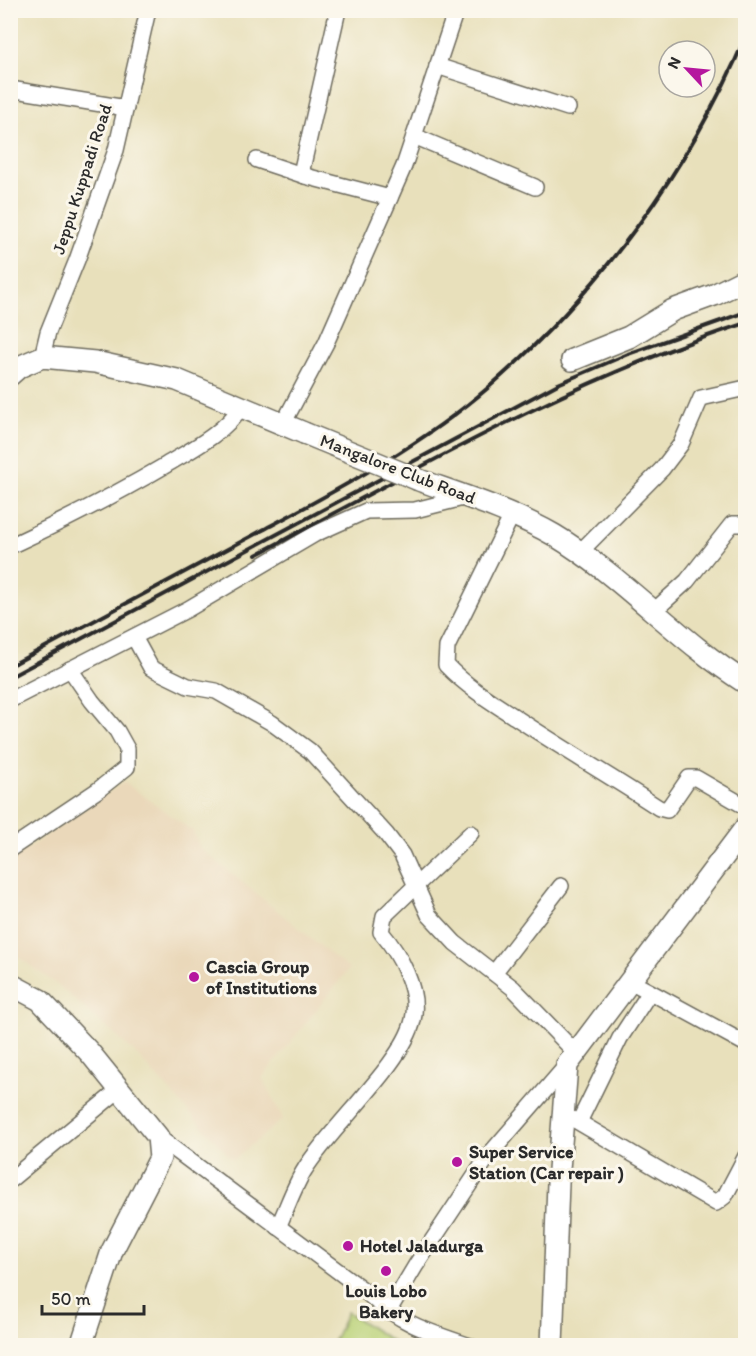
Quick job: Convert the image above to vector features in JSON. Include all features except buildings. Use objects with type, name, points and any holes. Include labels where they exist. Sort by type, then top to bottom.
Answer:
[{"type":"street","name":"Jeppu Kuppadi Road","points":[[42,357],[48,332],[77,260],[116,150],[148,10]]},
{"type":"street","points":[[305,176],[302,169],[339,10]]},
{"type":"street","points":[[283,424],[326,343],[390,198],[414,136],[456,10]]},
{"type":"street","points":[[437,66],[568,108]]},
{"type":"street","points":[[10,89],[126,108]]},
{"type":"street","points":[[414,136],[535,187]]},
{"type":"street","points":[[257,160],[305,176],[390,198]]},
{"type":"street","points":[[572,360],[630,337],[673,310],[714,295],[746,279]]},
{"type":"street","points":[[10,375],[19,367],[42,357]]},
{"type":"street","name":"Mangalore Club Road","points":[[42,357],[95,362],[177,380],[419,480],[512,515],[554,536],[616,579],[689,643],[746,683]]},
{"type":"street","points":[[579,553],[662,469],[681,444],[701,399],[746,388]]},
{"type":"street","points":[[10,546],[89,509],[178,458],[222,430],[242,406]]},
{"type":"street","points":[[10,700],[188,609],[315,534],[366,511],[415,510],[467,497]]},
{"type":"street","points":[[512,515],[447,647],[446,665],[470,687],[574,758],[659,808],[666,810],[689,778],[696,778],[746,807]]},
{"type":"street","points":[[654,611],[687,581],[732,524],[746,524]]},
{"type":"street","points":[[134,637],[151,668],[188,686],[216,691],[272,723],[310,751],[386,834],[402,855],[429,915],[455,943],[513,988],[572,1059],[571,1119],[552,1346]]},
{"type":"street","points":[[10,849],[98,790],[127,767],[127,749],[117,731],[70,669]]},
{"type":"street","points":[[388,1312],[416,1265],[489,1155],[572,1059],[746,826]]},
{"type":"street","points":[[278,1227],[305,1168],[390,1062],[413,1021],[414,1002],[406,975],[393,946],[381,932],[384,916],[471,833]]},
{"type":"street","points":[[494,973],[561,886]]},
{"type":"street","points":[[630,981],[746,1044]]},
{"type":"street","points":[[10,984],[40,1000],[120,1089],[158,1137],[366,1292],[388,1312],[432,1333],[470,1346]]},
{"type":"street","points":[[571,1119],[650,992]]},
{"type":"street","points":[[10,1180],[120,1089]]},
{"type":"street","points":[[571,1119],[716,1203],[725,1196],[746,1156]]},
{"type":"street","points":[[81,1346],[112,1251],[160,1158],[158,1137]]},
{"type":"shaded area","name":"Cascia Group of Institutions","points":[[124,782],[193,831],[200,848],[349,969],[262,1078],[283,1119],[233,1160],[133,1051],[59,986],[11,952],[11,860]]},
{"type":"green space","points":[[347,1312],[398,1345],[332,1345]]},
{"type":"railway","points":[[10,666],[349,483],[436,428],[489,387],[568,311],[604,270],[637,226],[669,181],[697,134],[746,36]]},
{"type":"railway","points":[[10,677],[558,384],[628,354],[746,312]]},
{"type":"railway","points":[[256,555],[435,459],[557,399],[619,371],[746,323]]},
{"type":"place","name":"Cascia Group of Institutions","points":[[194,977]]},
{"type":"place","name":"Super Service Station (Car repair )","points":[[457,1162]]},
{"type":"place","name":"Hotel Jaladurga","points":[[348,1246]]},
{"type":"place","name":"Louis Lobo Bakery","points":[[386,1271]]}]
